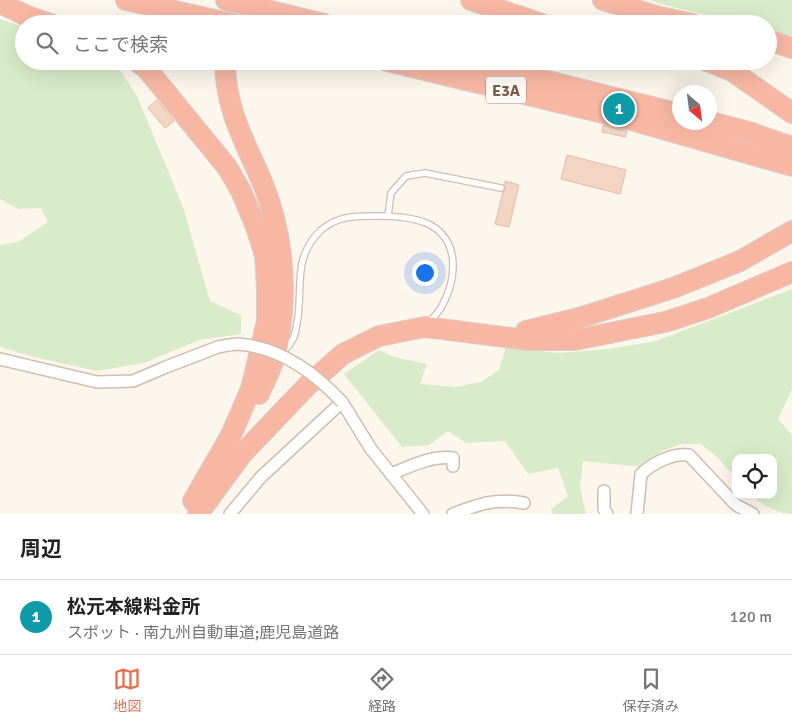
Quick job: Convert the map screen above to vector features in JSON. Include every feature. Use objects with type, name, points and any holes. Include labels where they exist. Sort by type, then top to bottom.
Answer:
[{"type":"highway","points":[[126,0],[193,15]]},
{"type":"highway","points":[[226,0],[287,15]]},
{"type":"highway","points":[[471,0],[515,15]]},
{"type":"highway","points":[[603,0],[656,15]]},
{"type":"highway","points":[[0,2],[25,15]]},
{"type":"highway","points":[[777,43],[792,48]]},
{"type":"highway","points":[[148,70],[226,167],[241,191],[265,255],[268,290],[267,321],[251,389],[231,435],[186,514]]},
{"type":"highway","points":[[200,489],[245,425],[270,369],[276,352],[284,289],[279,234],[270,200],[234,119],[228,99],[226,70]]},
{"type":"highway","name":"E3A","points":[[425,70],[624,118],[792,166]]},
{"type":"highway","name":"E3A","points":[[503,70],[672,112]]},
{"type":"highway","points":[[730,70],[792,113]]},
{"type":"highway","points":[[717,124],[749,132],[792,147]]},
{"type":"highway","points":[[449,331],[509,333],[530,331],[579,318],[673,288],[709,274],[740,260],[792,231]]},
{"type":"highway","points":[[198,514],[242,454],[289,404],[343,354],[379,336],[425,327],[528,340],[575,340],[666,322],[708,308],[792,272]]},
{"type":"street","points":[[0,359],[96,382],[133,381],[218,347],[236,344],[256,347],[277,354],[298,364],[326,385],[342,402],[370,450],[423,514]]},
{"type":"street","points":[[230,514],[261,477],[342,402]]},
{"type":"street","points":[[637,514],[641,474],[650,465],[680,454],[689,455],[736,505],[753,514]]},
{"type":"street","points":[[391,474],[415,464],[444,457],[453,458],[453,466]]},
{"type":"street","points":[[604,491],[604,510],[606,514]]},
{"type":"street","points":[[453,514],[487,502],[506,500],[524,503]]},
{"type":"lane","points":[[388,216],[391,194],[406,176],[425,173],[501,188]]},
{"type":"lane","points":[[270,369],[293,339],[298,318],[302,260],[308,244],[330,222],[343,218],[388,216],[416,220],[431,225],[441,233],[452,251],[453,276],[442,306],[425,327]]},
{"type":"green space","points":[[650,0],[792,0],[792,36],[777,32],[777,15],[707,15]]},
{"type":"green space","points":[[0,19],[15,24],[15,70],[120,70],[137,96],[183,207],[210,301],[241,315],[241,334],[199,340],[144,363],[97,371],[34,357],[0,347],[0,245],[18,242],[48,222],[41,208],[18,209],[0,199]]},
{"type":"green space","points":[[792,289],[792,389],[778,419],[792,435],[792,514],[771,508],[757,499],[777,499],[777,454],[732,454],[732,474],[717,457],[701,444],[682,444],[662,451],[643,467],[583,461],[580,487],[586,514],[553,514],[551,509],[568,496],[558,468],[528,474],[505,441],[466,443],[448,431],[429,445],[402,447],[344,374],[379,350],[394,357],[427,364],[420,384],[456,387],[481,382],[499,370],[506,347],[559,353],[609,349],[656,341]]},
{"type":"building","points":[[157,100],[174,121],[165,128],[148,108]]},
{"type":"building","points":[[603,125],[627,131],[625,137],[602,132]]},
{"type":"building","points":[[567,155],[626,170],[620,194],[561,179]]},
{"type":"building","points":[[505,181],[519,185],[509,227],[495,224],[505,189]]},
{"type":"place","name":"松元本線料金所","points":[[619,109]]}]
